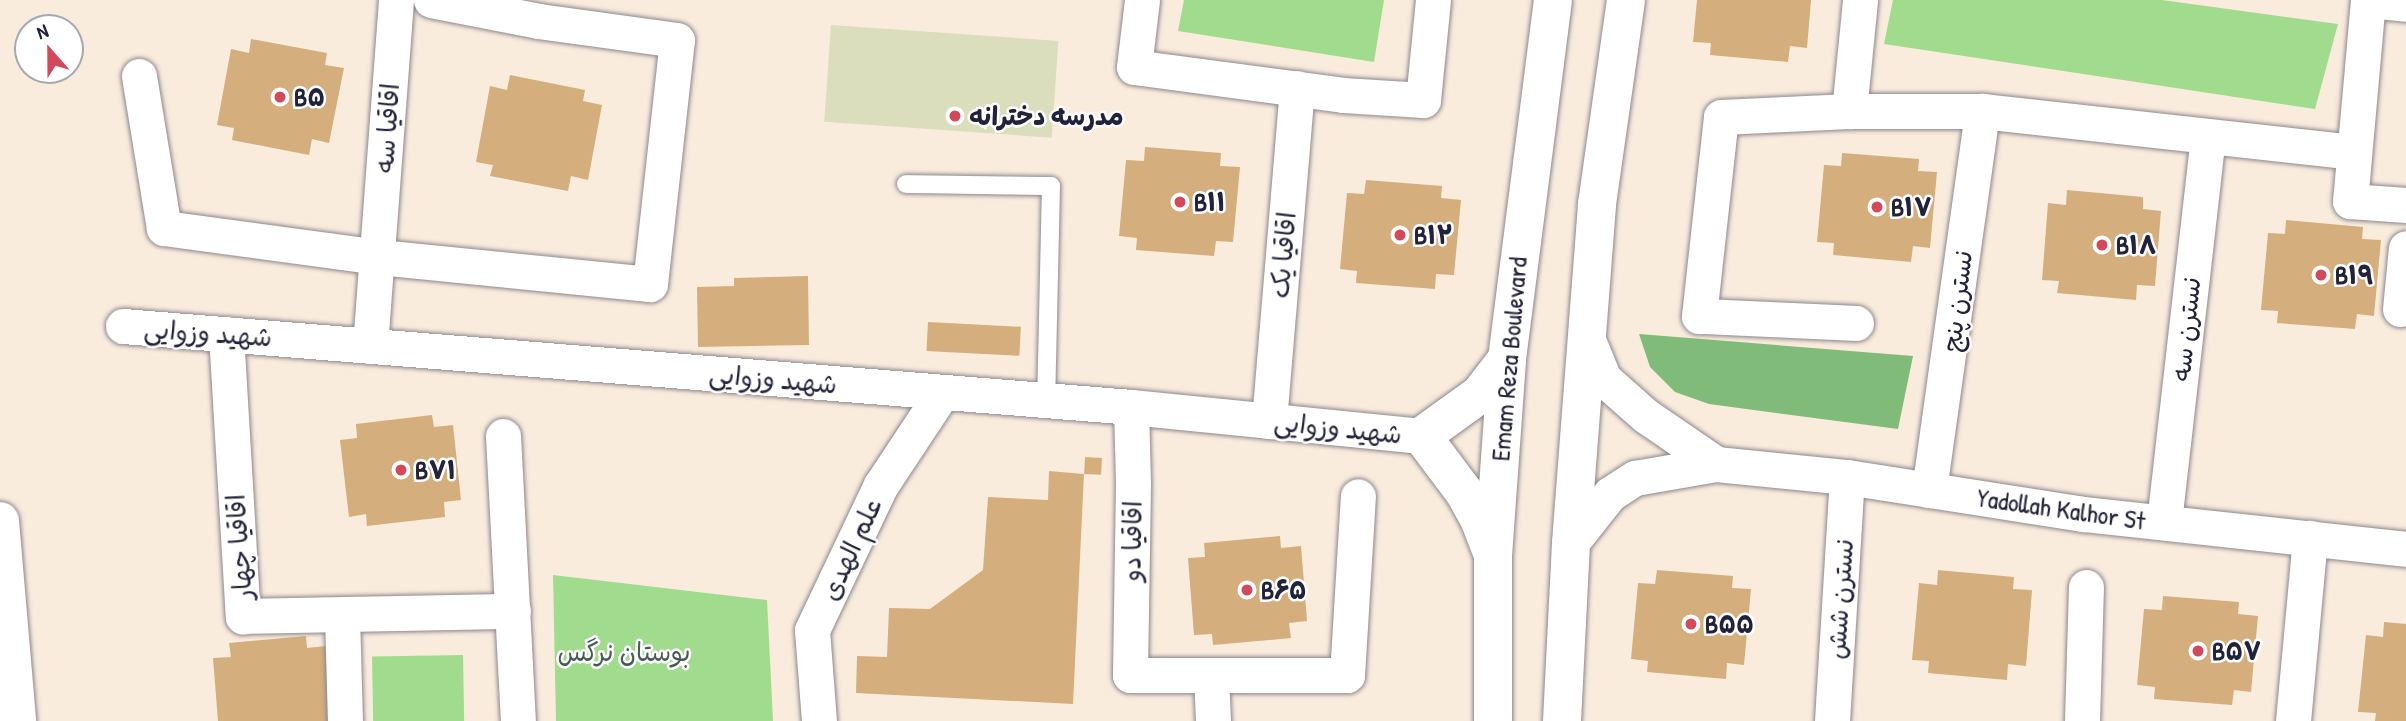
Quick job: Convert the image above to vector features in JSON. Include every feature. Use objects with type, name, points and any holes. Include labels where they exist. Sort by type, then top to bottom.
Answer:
[{"type":"street","name":"اقاقیا سه","points":[[370,346],[379,257],[396,0]]},
{"type":"street","points":[[139,76],[164,228],[379,257],[650,284],[677,40],[542,10],[431,0]]},
{"type":"street","points":[[1142,0],[1134,67],[1297,89],[1423,100],[1433,0]]},
{"type":"street","name":"Emam Reza Boulevard","points":[[1493,721],[1493,556],[1507,359],[1553,0]]},
{"type":"street","points":[[1562,721],[1570,543],[1597,204],[1626,0]]},
{"type":"street","points":[[1849,111],[1860,0]]},
{"type":"street","points":[[2406,4],[2369,0],[2350,201],[2406,205]]},
{"type":"street","name":"اقاقیا یک","points":[[1269,421],[1297,89]]},
{"type":"street","points":[[1856,323],[1699,316],[1721,117],[1849,111],[1982,111],[2353,152]]},
{"type":"street","name":"نسترن پنج","points":[[1929,490],[1982,111]]},
{"type":"street","name":"نسترن سه","points":[[2164,523],[2208,136]]},
{"type":"street","points":[[2400,309],[2406,248]]},
{"type":"street","name":"شهید وزوایی","points":[[123,326],[1130,407],[1422,436]]},
{"type":"street","name":"اقاقیا چهار","points":[[226,334],[243,616],[513,611]]},
{"type":"street","name":"Yadollah Kalhor St","points":[[1586,335],[1604,379],[1646,415],[1716,464]]},
{"type":"street","points":[[1493,556],[1469,501],[1446,464],[1422,436],[1480,394],[1507,359]]},
{"type":"street","name":"علم الهدی","points":[[820,721],[812,630],[881,485],[942,393]]},
{"type":"street","name":"اقاقیا دو","points":[[1130,407],[1133,483],[1130,675],[1212,675]]},
{"type":"street","points":[[503,436],[519,721]]},
{"type":"street","name":"Yadollah Kalhor St","points":[[1570,543],[1609,494],[1635,478],[1716,464],[1847,477],[2084,514],[2406,550]]},
{"type":"street","name":"نسترن شش","points":[[1832,721],[1847,477]]},
{"type":"street","points":[[1213,721],[1212,675],[1347,675],[1358,496]]},
{"type":"street","points":[[0,521],[17,721]]},
{"type":"street","points":[[2293,721],[2310,538]]},
{"type":"street","points":[[2082,721],[2086,587]]},
{"type":"street","points":[[342,615],[345,721]]},
{"type":"lane","points":[[906,184],[1051,186],[1046,401]]},
{"type":"shaded area","points":[[831,25],[1058,41],[1052,138],[824,122]]},
{"type":"green space","points":[[1184,0],[1384,0],[1374,62],[1178,31]]},
{"type":"green space","points":[[1893,0],[2162,0],[2338,24],[2315,109],[1884,44]]},
{"type":"green space","points":[[1639,334],[1913,356],[1898,429],[1709,404],[1675,392],[1650,367]]},
{"type":"green space","name":"بوستان نرگس","points":[[553,575],[767,600],[773,721],[556,721]]},
{"type":"green space","points":[[463,655],[464,721],[373,721],[372,657]]},
{"type":"building","points":[[1697,0],[1811,0],[1807,48],[1790,46],[1788,62],[1710,55],[1711,43],[1693,42]]},
{"type":"building","name":"B۵","points":[[251,39],[327,53],[325,65],[344,68],[329,143],[312,139],[309,155],[232,140],[234,128],[217,125],[231,49],[249,53]]},
{"type":"building","points":[[510,75],[585,90],[583,101],[602,105],[588,180],[571,176],[568,191],[490,176],[493,165],[476,162],[490,86],[507,90]]},
{"type":"building","name":"B۱۱","points":[[1145,147],[1221,153],[1220,166],[1240,167],[1233,242],[1216,241],[1214,256],[1136,250],[1137,238],[1119,236],[1126,160],[1144,161]]},
{"type":"building","name":"B۱۷","points":[[1842,153],[1919,159],[1918,171],[1937,172],[1930,248],[1913,246],[1911,262],[1833,255],[1834,243],[1817,242],[1824,165],[1841,166]]},
{"type":"building","name":"B۱۲","points":[[1366,180],[1442,186],[1441,198],[1461,200],[1454,275],[1436,274],[1435,289],[1356,283],[1357,271],[1340,269],[1347,193],[1364,194]]},
{"type":"building","name":"B۱۸","points":[[2067,190],[2143,197],[2143,209],[2161,211],[2155,286],[2137,285],[2136,300],[2057,293],[2059,281],[2042,280],[2048,203],[2066,205]]},
{"type":"building","name":"B۱۹","points":[[2286,220],[2363,227],[2362,239],[2381,240],[2374,316],[2357,314],[2355,329],[2277,323],[2278,311],[2261,310],[2268,233],[2285,234]]},
{"type":"building","points":[[808,276],[809,345],[698,347],[697,287],[734,286],[734,278]]},
{"type":"building","points":[[928,322],[1021,327],[1019,356],[926,351]]},
{"type":"building","name":"B۷۱","points":[[432,415],[434,427],[453,425],[461,500],[444,502],[445,517],[367,526],[366,514],[349,517],[340,440],[357,438],[356,424]]},
{"type":"building","points":[[1085,457],[1102,458],[1101,475],[1084,474]]},
{"type":"building","points":[[1049,471],[1084,474],[1073,704],[856,693],[857,656],[887,657],[889,608],[930,609],[983,570],[988,497],[1048,500]]},
{"type":"building","name":"B۶۵","points":[[1280,536],[1281,548],[1301,546],[1307,621],[1289,623],[1291,638],[1213,645],[1212,634],[1194,635],[1188,558],[1205,557],[1204,543]]},
{"type":"building","name":"B۵۵","points":[[1657,570],[1733,576],[1732,588],[1751,589],[1744,665],[1727,663],[1726,679],[1647,672],[1648,661],[1631,659],[1638,583],[1655,584]]},
{"type":"building","points":[[1938,570],[2014,577],[2013,589],[2032,590],[2026,666],[2008,664],[2007,680],[1928,673],[1929,661],[1912,660],[1919,583],[1937,585]]},
{"type":"building","name":"B۵۷","points":[[2163,596],[2239,602],[2238,614],[2258,616],[2251,692],[2234,690],[2232,705],[2154,699],[2155,687],[2137,685],[2144,609],[2162,610]]},
{"type":"building","points":[[2384,622],[2406,624],[2406,721],[2375,721],[2376,713],[2358,712],[2366,635],[2383,637]]},
{"type":"building","points":[[306,636],[307,648],[326,646],[332,721],[218,721],[213,658],[231,657],[229,643]]},
{"type":"place","name":"B۵","points":[[280,97]]},
{"type":"place","name":"مدرسه دخترانه","points":[[955,116]]},
{"type":"place","name":"B۱۱","points":[[1180,202]]},
{"type":"place","name":"B۱۷","points":[[1877,207]]},
{"type":"place","name":"B۱۲","points":[[1400,235]]},
{"type":"place","name":"B۱۸","points":[[2102,245]]},
{"type":"place","name":"B۱۹","points":[[2321,275]]},
{"type":"place","name":"B۷۱","points":[[401,470]]},
{"type":"place","name":"B۶۵","points":[[1247,590]]},
{"type":"place","name":"B۵۵","points":[[1691,624]]},
{"type":"place","name":"B۵۷","points":[[2198,651]]}]
